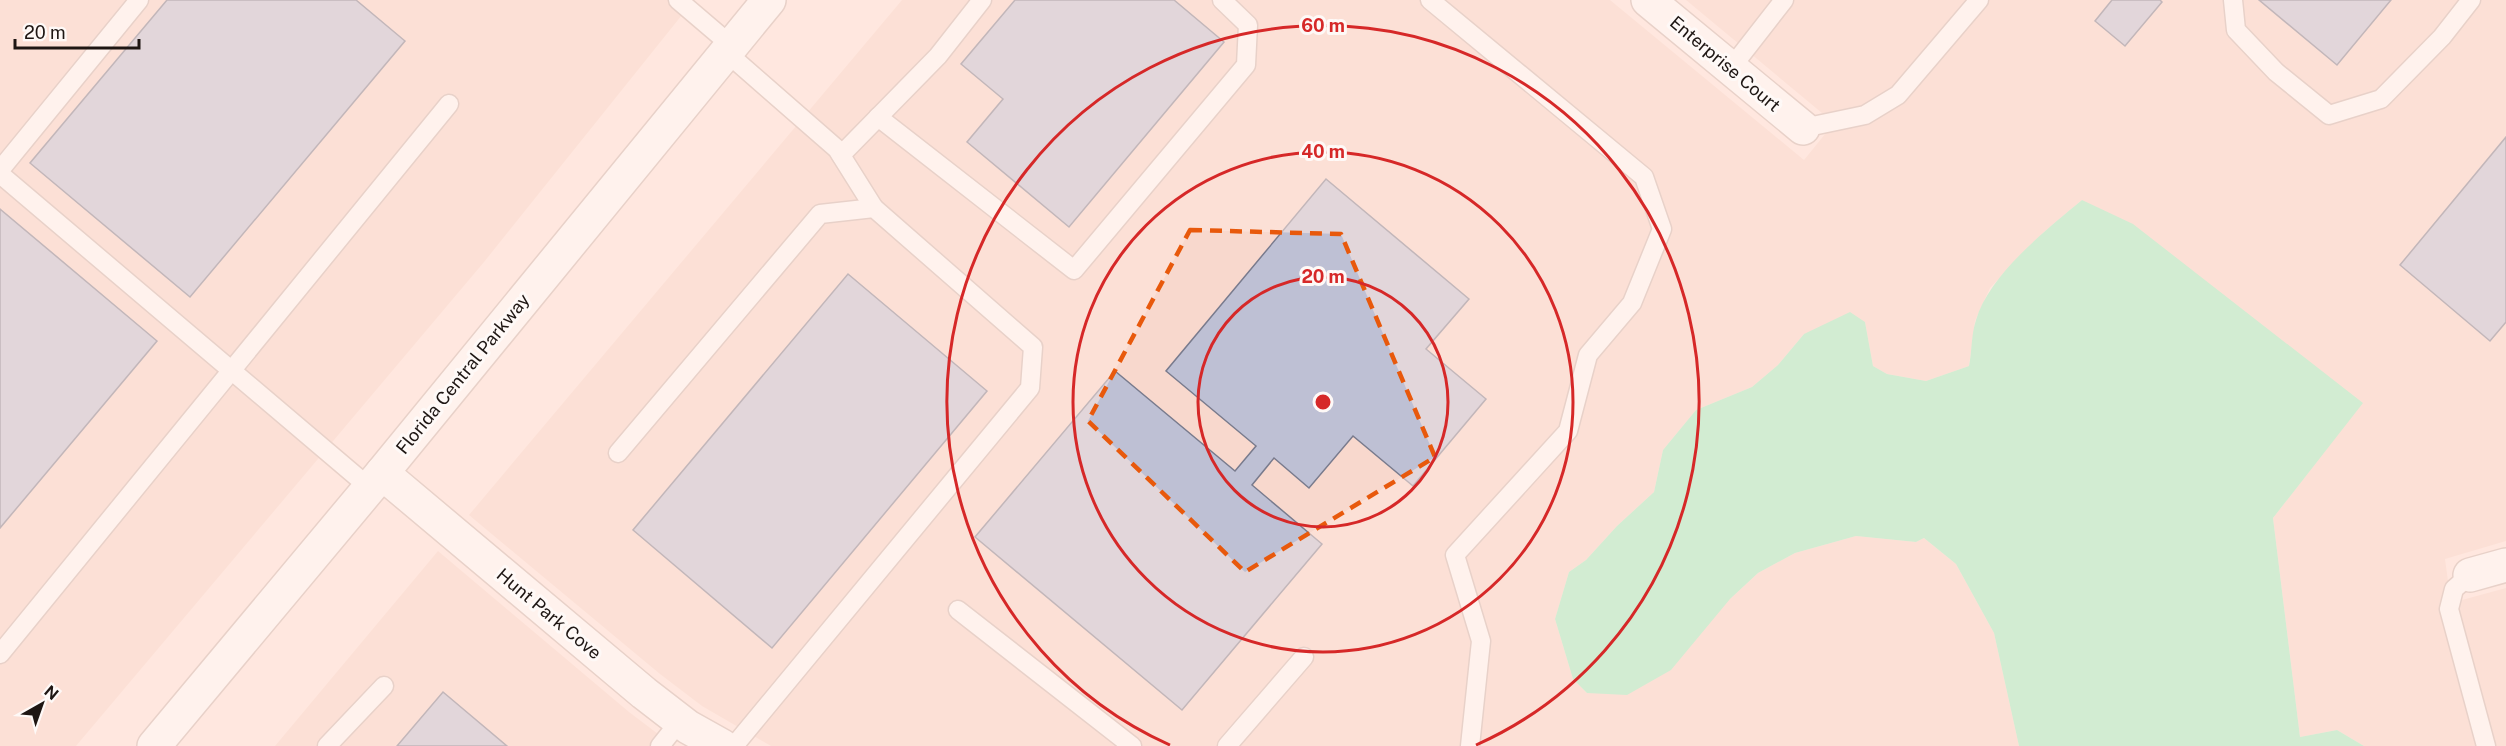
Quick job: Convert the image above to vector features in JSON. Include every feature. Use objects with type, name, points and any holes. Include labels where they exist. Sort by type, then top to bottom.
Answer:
[{"type":"street","name":"Florida Central Parkway","points":[[154,746],[376,481],[769,0]]},
{"type":"street","name":"Enterprise Court","points":[[1648,0],[1803,128]]},
{"type":"street","name":"Hunt Park Cove","points":[[376,481],[680,721],[722,746]]},
{"type":"street","points":[[2470,575],[2506,565]]},
{"type":"lane","points":[[139,0],[0,172],[232,370],[376,481]]},
{"type":"lane","points":[[678,0],[837,149],[874,208],[1033,347],[1030,388],[734,746]]},
{"type":"lane","points":[[841,155],[938,56],[982,0]]},
{"type":"lane","points":[[878,117],[1074,270],[1246,65],[1248,25],[1222,0]]},
{"type":"lane","points":[[1430,0],[1644,177],[1662,230],[1632,303],[1588,355],[1568,431],[1455,555],[1481,641],[1470,746]]},
{"type":"lane","points":[[1731,68],[1784,0]]},
{"type":"lane","points":[[1803,128],[1865,115],[1898,95],[1979,0]]},
{"type":"lane","points":[[2233,0],[2236,30],[2276,72],[2329,115],[2381,99],[2442,37],[2471,0]]},
{"type":"lane","points":[[0,654],[449,104]]},
{"type":"lane","points":[[618,453],[820,214],[874,208]]},
{"type":"lane","points":[[2470,575],[2454,589],[2449,609],[2486,746]]},
{"type":"lane","points":[[958,610],[1132,746]]},
{"type":"lane","points":[[1227,746],[1304,657]]},
{"type":"lane","points":[[327,746],[384,686]]},
{"type":"lane","points":[[660,746],[680,721]]},
{"type":"highlighted area","points":[[1190,230],[1341,234],[1435,457],[1245,572],[1088,421]]},
{"type":"shaded area","points":[[0,0],[694,0],[484,262],[76,746],[0,746]]},
{"type":"shaded area","points":[[902,0],[1610,0],[1804,160],[1834,123],[1686,0],[2506,0],[2506,541],[2445,559],[2451,603],[2506,588],[2506,746],[2364,746],[2337,730],[2300,737],[2273,518],[2362,403],[2082,200],[2044,232],[1990,288],[1975,321],[1969,366],[1926,381],[1887,374],[1873,366],[1865,322],[1804,334],[1778,365],[1752,387],[1696,410],[1663,450],[1654,492],[1617,526],[1586,560],[1569,572],[1555,619],[1573,679],[1587,693],[1730,599],[1758,573],[1795,553],[1856,536],[1916,542],[1924,538],[1956,564],[1994,633],[2019,746],[771,746],[702,706],[660,674],[469,515]]},
{"type":"shaded area","points":[[438,551],[629,712],[674,746],[275,746]]},
{"type":"green space","points":[[2082,200],[2133,224],[2363,403],[2273,518],[2300,737],[2337,730],[2364,746],[2019,746],[1994,633],[1956,564],[1924,538],[1916,542],[1856,536],[1795,553],[1758,573],[1730,599],[1671,670],[1627,695],[1587,693],[1573,679],[1555,619],[1569,572],[1586,560],[1617,526],[1654,492],[1663,450],[1696,410],[1752,387],[1778,365],[1804,334],[1850,312],[1865,322],[1873,366],[1887,374],[1926,381],[1969,366],[1976,320],[1993,286],[2020,254]]},
{"type":"building","points":[[167,0],[356,0],[405,41],[190,297],[30,163]]},
{"type":"building","points":[[1015,0],[1174,0],[1224,42],[1069,227],[967,142],[1003,99],[961,64]]},
{"type":"building","points":[[2112,0],[2160,0],[2162,2],[2125,46],[2095,21]]},
{"type":"building","points":[[2259,0],[2391,0],[2337,65]]},
{"type":"building","points":[[2506,137],[2506,322],[2490,341],[2400,265]]},
{"type":"building","points":[[1326,179],[1469,299],[1426,349],[1486,399],[1413,486],[1353,436],[1309,488],[1274,458],[1252,485],[1322,544],[1182,710],[975,537],[1115,371],[1235,471],[1256,446],[1166,371]]},
{"type":"building","points":[[0,209],[157,341],[0,528]]},
{"type":"building","points":[[848,274],[987,391],[772,648],[633,530]]},
{"type":"building","points":[[443,692],[507,746],[397,746]]}]
